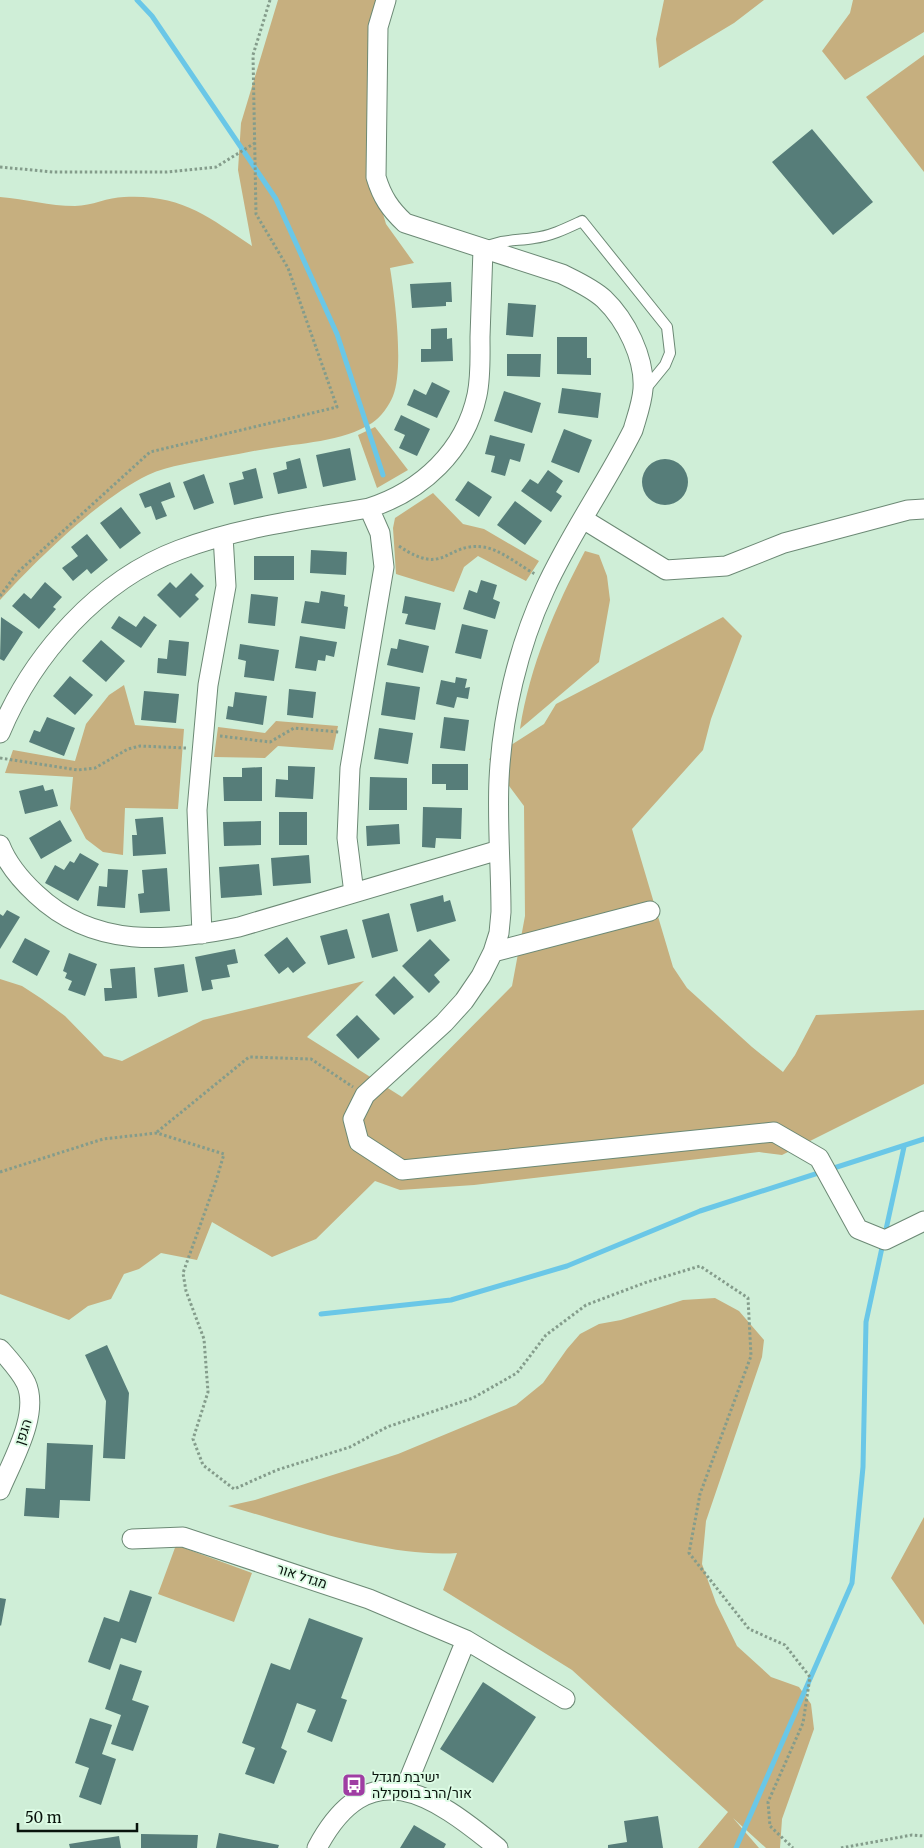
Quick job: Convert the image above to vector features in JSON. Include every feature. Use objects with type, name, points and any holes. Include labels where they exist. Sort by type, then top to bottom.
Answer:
[{"type":"street","points":[[386,0],[378,27],[376,177],[383,198],[392,211],[405,223],[562,274],[583,284],[604,299],[619,316],[632,340],[641,368],[642,393],[641,407],[633,430],[548,582],[529,629],[517,667],[508,709],[499,779],[501,912],[499,933],[493,952],[481,976],[444,1023],[365,1095],[353,1119],[359,1142],[402,1170],[774,1132],[819,1158],[858,1229],[885,1240],[924,1220]]},
{"type":"street","points":[[0,732],[9,712],[42,658],[91,606],[118,583],[146,565],[177,550],[223,536],[369,508],[388,501],[414,487],[450,454],[462,434],[477,394],[483,249]]},
{"type":"street","points":[[354,893],[346,838],[346,806],[354,734],[382,588],[384,567],[380,533],[369,508]]},
{"type":"street","points":[[583,519],[666,570],[726,566],[784,543],[908,510],[924,509]]},
{"type":"street","points":[[202,934],[196,810],[208,685],[226,586],[223,536]]},
{"type":"street","points":[[0,845],[28,886],[47,904],[71,921],[99,931],[148,938],[202,934],[248,924],[499,850]]},
{"type":"street","points":[[493,952],[650,911]]},
{"type":"street","name":"הגפן","points":[[0,1349],[26,1384],[30,1409],[23,1438],[0,1490]]},
{"type":"street","name":"מגדל אור","points":[[132,1539],[183,1537],[369,1599],[466,1640],[565,1698]]},
{"type":"street","points":[[405,1789],[466,1640]]},
{"type":"street","points":[[317,1848],[329,1825],[349,1804],[379,1789],[405,1789],[436,1802],[498,1848]]},
{"type":"lane","points":[[483,249],[503,240],[536,238],[563,230],[582,221],[668,327],[670,353],[665,366],[642,393]]},
{"type":"path","points":[[0,596],[18,572],[150,452],[337,407],[288,268],[256,214],[253,55],[270,0]]},
{"type":"path","points":[[0,167],[52,172],[166,172],[216,167],[255,143]]},
{"type":"path","points":[[380,533],[407,552],[424,559],[441,559],[463,549],[484,547],[548,582]]},
{"type":"path","points":[[0,758],[78,770],[95,768],[128,749],[140,746],[202,741],[270,742],[294,728],[308,727],[354,734]]},
{"type":"path","points":[[157,1133],[249,1056],[311,1059],[365,1095]]},
{"type":"path","points":[[0,1172],[102,1139],[157,1133],[224,1154],[183,1273],[186,1291],[204,1340],[208,1392],[193,1439],[203,1465],[234,1489],[277,1470],[350,1447],[387,1427],[473,1398],[517,1373],[546,1335],[586,1306],[647,1282],[700,1266],[748,1298],[751,1356],[700,1494],[689,1553],[748,1629],[785,1646],[810,1677],[802,1723],[768,1802],[770,1826],[793,1848]]},
{"type":"path","points":[[842,1848],[912,1835],[924,1836]]},
{"type":"shaded area","points":[[278,0],[389,0],[385,26],[379,200],[386,224],[414,263],[390,268],[396,315],[398,352],[398,369],[393,396],[375,421],[348,434],[320,441],[183,464],[148,475],[109,499],[89,515],[50,549],[0,600],[0,197],[75,206],[88,205],[118,197],[162,199],[192,209],[221,225],[252,246],[238,170],[241,123]]},
{"type":"shaded area","points":[[664,0],[764,0],[734,23],[659,68],[656,39]]},
{"type":"shaded area","points":[[853,0],[924,0],[924,32],[845,80],[822,51],[850,13]]},
{"type":"shaded area","points":[[924,55],[924,172],[866,97]]},
{"type":"shaded area","points":[[375,427],[408,470],[377,488],[358,435]]},
{"type":"shaded area","points":[[433,493],[463,524],[484,529],[539,561],[526,581],[478,556],[464,567],[454,592],[396,574],[393,528],[395,518]]},
{"type":"shaded area","points":[[585,551],[599,555],[607,576],[610,600],[599,662],[520,729],[530,682],[545,637]]},
{"type":"shaded area","points":[[723,617],[742,636],[711,719],[703,750],[632,829],[673,967],[687,988],[752,1047],[783,1072],[795,1055],[816,1015],[924,1010],[924,1084],[782,1155],[759,1152],[474,1185],[400,1190],[375,1181],[316,1239],[272,1257],[212,1222],[197,1260],[161,1253],[139,1269],[124,1274],[111,1299],[88,1306],[69,1320],[0,1294],[0,979],[22,986],[42,999],[65,1016],[104,1056],[122,1061],[203,1020],[364,981],[307,1037],[402,1097],[512,986],[525,916],[524,806],[489,759],[544,724],[556,704]]},
{"type":"shaded area","points":[[124,685],[135,725],[184,729],[178,809],[125,808],[123,855],[103,852],[86,839],[70,809],[73,777],[5,773],[13,750],[75,761],[86,724],[109,695]]},
{"type":"shaded area","points":[[276,721],[338,726],[333,750],[278,746],[265,758],[214,757],[218,727],[265,733]]},
{"type":"shaded area","points":[[715,1298],[739,1311],[764,1340],[762,1357],[706,1521],[702,1564],[716,1603],[737,1646],[771,1677],[799,1687],[811,1704],[814,1729],[782,1819],[780,1848],[766,1848],[733,1818],[759,1848],[698,1848],[728,1812],[572,1670],[443,1590],[457,1553],[430,1553],[372,1545],[312,1531],[228,1506],[255,1500],[398,1454],[516,1405],[543,1383],[580,1334],[599,1324],[621,1320],[683,1300]]},
{"type":"shaded area","points":[[924,1517],[924,1625],[891,1578]]},
{"type":"shaded area","points":[[176,1545],[252,1573],[234,1622],[158,1594]]},
{"type":"building","points":[[812,129],[873,202],[833,235],[772,162]]},
{"type":"building","points":[[451,282],[452,302],[446,302],[446,306],[412,308],[410,284]]},
{"type":"building","points":[[508,303],[536,305],[533,337],[506,335]]},
{"type":"building","points":[[447,328],[447,339],[452,338],[453,361],[421,362],[421,349],[431,349],[431,329]]},
{"type":"building","points":[[557,337],[587,337],[587,358],[591,358],[591,375],[557,374]]},
{"type":"building","points":[[507,354],[541,354],[540,377],[507,376]]},
{"type":"building","points":[[432,382],[450,391],[437,418],[407,405],[414,389],[426,395]]},
{"type":"building","points":[[562,388],[601,393],[598,418],[558,413]]},
{"type":"building","points":[[504,391],[541,403],[532,433],[494,421]]},
{"type":"building","points":[[401,415],[430,429],[417,456],[399,448],[405,435],[394,430]]},
{"type":"building","points":[[564,429],[592,440],[579,473],[551,462]]},
{"type":"building","points":[[490,435],[525,444],[520,462],[510,459],[505,476],[491,472],[495,456],[485,454]]},
{"type":"building","points":[[350,448],[356,480],[323,487],[316,455]]},
{"type":"building","points":[[300,458],[307,488],[278,494],[273,473],[287,469],[286,462]]},
{"type":"building","points":[[661,459],[669,459],[678,463],[684,469],[688,482],[684,495],[678,501],[669,505],[661,505],[652,501],[646,495],[642,486],[642,478],[646,469],[652,463]]},
{"type":"building","points":[[256,468],[263,498],[234,505],[229,483],[244,479],[242,472]]},
{"type":"building","points":[[548,470],[563,481],[556,492],[562,496],[551,512],[521,491],[530,479],[538,484]]},
{"type":"building","points":[[204,474],[214,503],[194,510],[183,482]]},
{"type":"building","points":[[468,481],[492,497],[479,517],[455,500]]},
{"type":"building","points":[[170,482],[175,497],[161,502],[167,516],[156,520],[151,506],[145,508],[139,494]]},
{"type":"building","points":[[515,501],[542,521],[525,545],[497,525]]},
{"type":"building","points":[[121,507],[141,533],[120,549],[100,523]]},
{"type":"building","points":[[87,534],[108,560],[91,574],[87,569],[73,581],[62,568],[78,556],[71,547]]},
{"type":"building","points":[[311,550],[347,552],[346,575],[310,573]]},
{"type":"building","points":[[254,556],[294,556],[294,580],[254,580]]},
{"type":"building","points":[[191,573],[204,586],[195,595],[199,599],[180,618],[157,595],[170,582],[176,588]]},
{"type":"building","points":[[481,580],[497,585],[493,599],[500,602],[495,619],[463,609],[469,590],[477,593]]},
{"type":"building","points":[[45,582],[62,597],[53,607],[56,609],[39,629],[12,606],[24,593],[31,599]]},
{"type":"building","points":[[321,591],[345,595],[344,606],[348,607],[345,629],[301,623],[305,601],[319,603]]},
{"type":"building","points":[[251,594],[278,597],[275,626],[248,623]]},
{"type":"building","points":[[405,596],[441,603],[435,630],[405,624],[408,614],[402,613]]},
{"type":"building","points":[[119,616],[136,627],[144,616],[157,625],[141,648],[111,628]]},
{"type":"building","points":[[1,617],[23,632],[4,661],[0,659]]},
{"type":"building","points":[[462,624],[488,630],[481,659],[455,653]]},
{"type":"building","points":[[300,636],[337,642],[334,657],[326,655],[325,661],[318,660],[316,671],[295,668]]},
{"type":"building","points":[[399,639],[429,646],[423,673],[387,665],[391,648],[397,649]]},
{"type":"building","points":[[101,640],[125,661],[106,682],[82,661]]},
{"type":"building","points":[[169,640],[189,642],[186,676],[157,673],[158,658],[167,659]]},
{"type":"building","points":[[240,644],[279,650],[274,681],[244,677],[246,661],[238,659]]},
{"type":"building","points":[[70,676],[93,695],[75,715],[53,696]]},
{"type":"building","points":[[456,677],[467,679],[465,688],[470,687],[468,699],[457,697],[454,708],[436,704],[441,680],[455,683]]},
{"type":"building","points":[[386,682],[420,687],[415,720],[381,715]]},
{"type":"building","points":[[289,689],[316,692],[313,718],[287,715]]},
{"type":"building","points":[[144,691],[179,694],[176,723],[141,720]]},
{"type":"building","points":[[235,692],[267,696],[263,725],[226,719],[228,706],[233,707]]},
{"type":"building","points":[[47,717],[75,728],[64,756],[29,742],[34,730],[40,732]]},
{"type":"building","points":[[444,717],[469,720],[465,751],[440,748]]},
{"type":"building","points":[[379,728],[413,733],[408,764],[374,759]]},
{"type":"building","points":[[432,764],[468,764],[468,790],[446,790],[446,784],[432,784]]},
{"type":"building","points":[[288,766],[315,767],[313,799],[275,797],[276,779],[288,780]]},
{"type":"building","points":[[262,767],[262,801],[224,801],[223,777],[242,777],[242,768]]},
{"type":"building","points":[[370,777],[407,778],[407,810],[369,810]]},
{"type":"building","points":[[43,785],[45,791],[53,789],[58,806],[25,814],[19,791]]},
{"type":"building","points":[[423,807],[462,808],[461,839],[436,838],[435,848],[422,847]]},
{"type":"building","points":[[279,812],[307,812],[307,845],[279,845]]},
{"type":"building","points":[[163,817],[166,854],[133,856],[132,835],[137,835],[135,819]]},
{"type":"building","points":[[60,820],[72,841],[41,859],[29,838]]},
{"type":"building","points":[[261,821],[261,845],[224,846],[223,822]]},
{"type":"building","points":[[399,824],[400,844],[367,846],[366,826]]},
{"type":"building","points":[[80,853],[99,864],[78,901],[45,883],[55,865],[64,870],[70,861],[74,863]]},
{"type":"building","points":[[309,855],[311,883],[273,886],[271,858]]},
{"type":"building","points":[[259,864],[262,895],[221,898],[219,867]]},
{"type":"building","points":[[167,868],[170,911],[140,913],[138,894],[144,893],[142,870]]},
{"type":"building","points":[[108,869],[128,870],[125,908],[97,906],[99,886],[107,887]]},
{"type":"building","points":[[443,895],[444,902],[450,900],[456,921],[417,932],[410,904]]},
{"type":"building","points":[[7,910],[20,917],[0,949],[0,914],[3,916]]},
{"type":"building","points":[[389,913],[398,951],[372,958],[362,920]]},
{"type":"building","points":[[347,929],[355,958],[328,965],[320,936]]},
{"type":"building","points":[[287,937],[306,963],[293,973],[288,967],[279,974],[264,955]]},
{"type":"building","points":[[25,938],[50,951],[37,976],[12,962]]},
{"type":"building","points":[[430,939],[450,960],[434,975],[440,982],[429,993],[402,966]]},
{"type":"building","points":[[235,949],[238,963],[227,965],[230,977],[211,980],[213,989],[202,991],[195,957]]},
{"type":"building","points":[[69,953],[97,964],[85,996],[68,990],[72,981],[65,978],[67,973],[63,971]]},
{"type":"building","points":[[184,964],[188,992],[158,997],[154,968]]},
{"type":"building","points":[[135,967],[137,998],[105,1001],[104,988],[112,988],[110,969]]},
{"type":"building","points":[[394,976],[414,997],[394,1015],[375,995]]},
{"type":"building","points":[[357,1015],[380,1039],[358,1059],[336,1035]]},
{"type":"building","points":[[107,1345],[129,1393],[125,1459],[103,1458],[106,1401],[85,1355]]},
{"type":"building","points":[[47,1443],[93,1445],[90,1501],[60,1500],[59,1518],[24,1516],[26,1488],[45,1489]]},
{"type":"building","points":[[130,1590],[152,1597],[136,1643],[121,1638],[110,1670],[88,1662],[104,1617],[119,1622]]},
{"type":"building","points":[[0,1598],[6,1599],[1,1626],[0,1625]]},
{"type":"building","points":[[309,1618],[363,1638],[341,1698],[347,1700],[332,1742],[307,1732],[316,1710],[297,1703],[281,1748],[287,1751],[274,1784],[245,1774],[255,1748],[242,1743],[271,1663],[290,1670]]},
{"type":"building","points":[[120,1664],[142,1671],[132,1700],[149,1706],[133,1751],[111,1744],[121,1715],[105,1709]]},
{"type":"building","points":[[483,1682],[536,1717],[493,1783],[440,1749]]},
{"type":"building","points":[[90,1718],[112,1725],[102,1754],[116,1759],[101,1805],[79,1797],[89,1768],[75,1763]]},
{"type":"building","points":[[658,1816],[663,1848],[608,1848],[608,1845],[627,1842],[624,1821]]},
{"type":"building","points":[[414,1825],[446,1844],[444,1848],[400,1848]]},
{"type":"building","points":[[219,1833],[279,1845],[278,1848],[216,1848]]},
{"type":"building","points":[[141,1834],[198,1835],[197,1848],[141,1848]]},
{"type":"building","points":[[119,1836],[121,1848],[70,1848],[69,1844]]},
{"type":"waterway","points":[[137,0],[152,16],[276,199],[337,334],[383,475]]},
{"type":"waterway","points":[[321,1314],[451,1300],[567,1266],[700,1211],[924,1139]]},
{"type":"waterway","points":[[885,1234],[904,1147]]},
{"type":"waterway","points":[[736,1848],[852,1583],[863,1467],[866,1322],[883,1243]]},
{"type":"place","name":"ישיבת מגדל אור/הרב בוסקילה","points":[[354,1785]]}]
